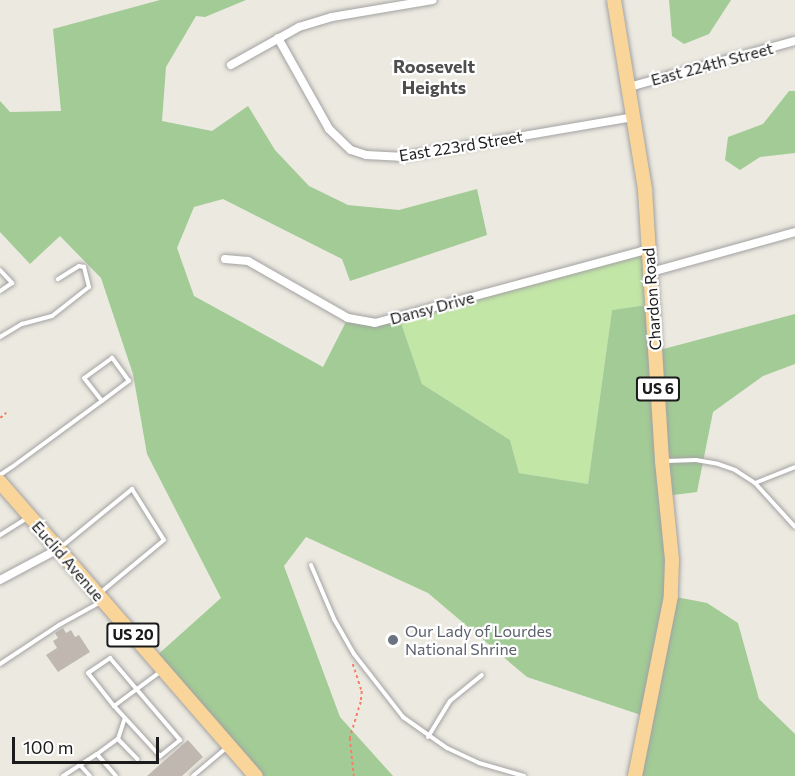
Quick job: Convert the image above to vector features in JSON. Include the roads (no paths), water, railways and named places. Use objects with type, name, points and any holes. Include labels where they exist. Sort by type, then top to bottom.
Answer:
[{"type":"main road","name":"Chardon Road","points":[[614,0],[645,190],[662,461],[673,576],[635,776]]},
{"type":"main road","name":"Euclid Avenue","points":[[0,482],[256,776]]},
{"type":"street","points":[[231,65],[299,27],[332,17],[433,0]]},
{"type":"street","name":"East 223rd Street","points":[[278,38],[329,129],[351,150],[366,155],[400,157],[634,117]]},
{"type":"street","name":"East 224th Street","points":[[628,87],[795,41]]},
{"type":"street","points":[[651,272],[795,232]]},
{"type":"street","name":"Dansy Drive","points":[[225,259],[248,261],[348,318],[375,323],[649,249]]},
{"type":"street","points":[[0,580],[58,549]]},
{"type":"lane","points":[[0,338],[22,324],[51,316],[89,287],[84,267],[79,266],[58,279]]},
{"type":"lane","points":[[0,270],[12,283],[0,291]]},
{"type":"lane","points":[[0,476],[102,401],[129,381],[112,358],[84,378],[102,401]]},
{"type":"lane","points":[[662,461],[696,460],[735,470],[755,483],[795,527]]},
{"type":"lane","points":[[755,483],[795,467]]},
{"type":"lane","points":[[0,664],[100,598],[164,540],[132,489],[58,549]]},
{"type":"lane","points":[[0,535],[30,517]]},
{"type":"lane","points":[[311,565],[334,619],[354,654],[403,717],[428,737],[479,763],[524,776]]},
{"type":"lane","points":[[110,658],[180,740],[160,756],[114,706],[88,673],[110,658]]},
{"type":"lane","points":[[114,706],[163,670]]},
{"type":"lane","points":[[428,737],[450,701],[482,675]]},
{"type":"lane","points":[[63,776],[118,739],[125,718]]},
{"type":"lane","points":[[118,739],[137,759]]},
{"type":"lane","points":[[193,776],[229,745]]},
{"type":"lane","points":[[97,754],[116,776]]},
{"type":"lane","points":[[80,765],[90,776]]},
{"type":"place","name":"Our Lady of Lourdes National Shrine","points":[[393,640]]},
{"type":"district","name":"Roosevelt Heights","points":[[434,77]]}]
